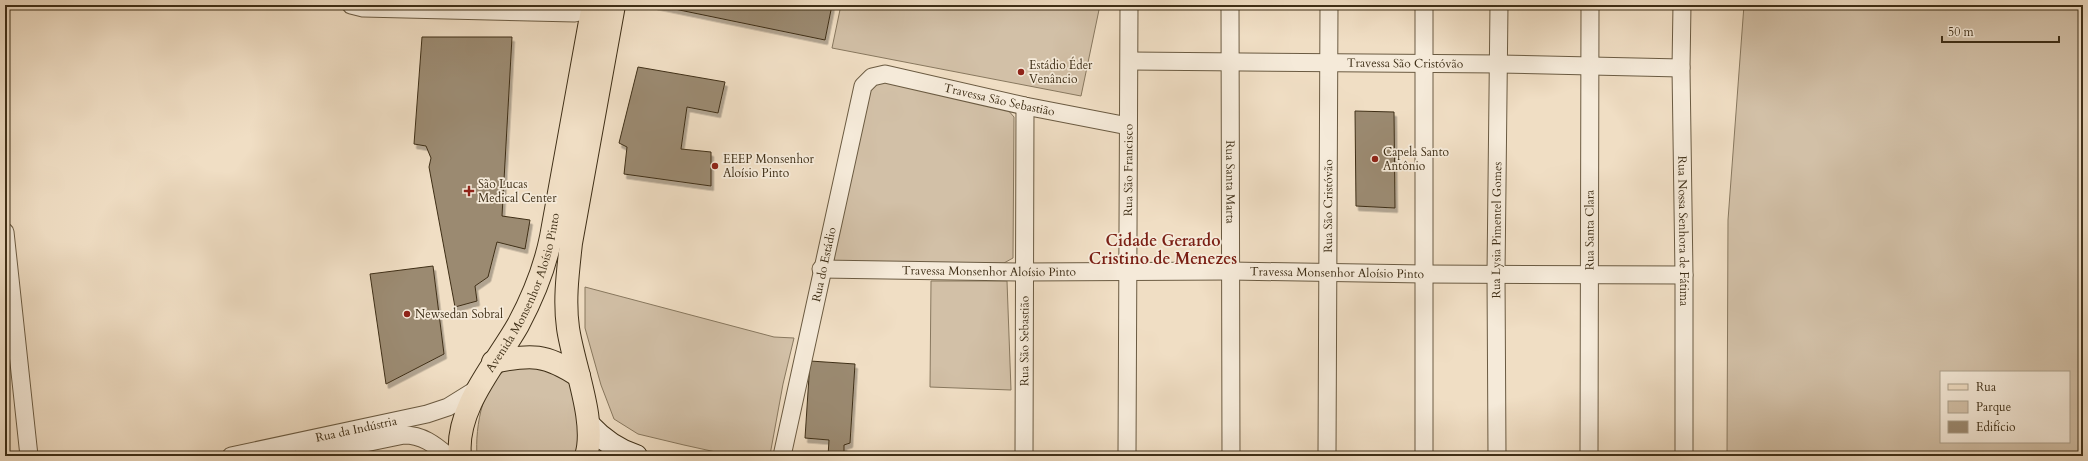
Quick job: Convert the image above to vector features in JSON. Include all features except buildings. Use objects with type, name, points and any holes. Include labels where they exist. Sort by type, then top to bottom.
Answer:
[{"type":"main road","name":"Avenida Monsenhor Aloísio Pinto","points":[[586,456],[589,425],[568,326],[566,304],[568,270],[571,243],[614,5]]},
{"type":"main road","name":"Avenida Monsenhor Aloísio Pinto","points":[[460,456],[463,425],[477,389],[518,325],[543,270],[548,253],[582,12]]},
{"type":"main road","points":[[493,362],[521,357],[549,359],[579,376]]},
{"type":"main road","points":[[589,425],[600,437],[612,446],[636,456]]},
{"type":"street","name":"Rua São Francisco","points":[[1127,456],[1128,126],[1130,61],[1129,5]]},
{"type":"street","name":"Rua Santa Marta","points":[[1230,5],[1231,456]]},
{"type":"street","name":"Rua São Cristóvão","points":[[1327,456],[1329,5]]},
{"type":"street","points":[[1424,5],[1424,456]]},
{"type":"street","name":"Rua Lysia Pimentel Gomes","points":[[1497,456],[1496,274],[1499,5]]},
{"type":"street","name":"Rua Santa Clara","points":[[1590,5],[1590,456]]},
{"type":"street","name":"Rua Nossa Senhora de Fátima","points":[[1682,5],[1681,68],[1684,275],[1684,456]]},
{"type":"street","points":[[354,6],[582,12]]},
{"type":"street","name":"Travessa São Cristóvão","points":[[1130,61],[1499,64],[1681,68]]},
{"type":"street","name":"Travessa São Sebastião","points":[[872,77],[885,74],[1025,106],[1128,126]]},
{"type":"street","name":"Rua do Estádio","points":[[782,456],[821,269],[863,86],[872,77]]},
{"type":"street","name":"Rua São Sebastião","points":[[1024,456],[1025,106]]},
{"type":"street","points":[[5,232],[29,456]]},
{"type":"street","name":"Travessa Monsenhor Aloísio Pinto","points":[[821,269],[1024,272],[1231,271],[1424,274],[1684,275]]},
{"type":"street","name":"Rua da Indústria","points":[[231,456],[427,414],[448,407],[477,389]]},
{"type":"street","name":"Rua da Indústria","points":[[302,456],[404,435],[416,435],[429,441],[448,456]]},
{"type":"green space","name":"Estádio Éder Venâncio","points":[[841,5],[1100,5],[1081,96],[832,48]]},
{"type":"green space","points":[[1744,5],[2083,5],[2083,456],[1727,456],[1728,220]]},
{"type":"green space","points":[[882,81],[1007,109],[1014,117],[1013,258],[1004,263],[835,263],[832,251],[865,93]]},
{"type":"green space","points":[[931,281],[1007,281],[1011,390],[930,387]]},
{"type":"green space","points":[[585,287],[774,337],[794,338],[783,384],[770,455],[734,456],[684,445],[638,434],[614,419],[601,385],[585,328]]},
{"type":"green space","points":[[530,365],[549,370],[562,376],[571,386],[578,404],[578,456],[477,456],[477,432],[479,418],[488,391],[494,380],[503,372],[514,366]]},
{"type":"place","name":"Estádio Éder Venâncio","points":[[1021,72]]},
{"type":"place","name":"Capela Santo Antônio","points":[[1375,159]]},
{"type":"place","name":"EEEP Monsenhor Aloísio Pinto","points":[[715,166]]},
{"type":"place","name":"São Lucas Medical Center","points":[[469,191]]},
{"type":"place","name":"Newsedan Sobral","points":[[407,314]]},
{"type":"district","name":"Cidade Gerardo Cristino de Menezes","points":[[1163,249]]}]
